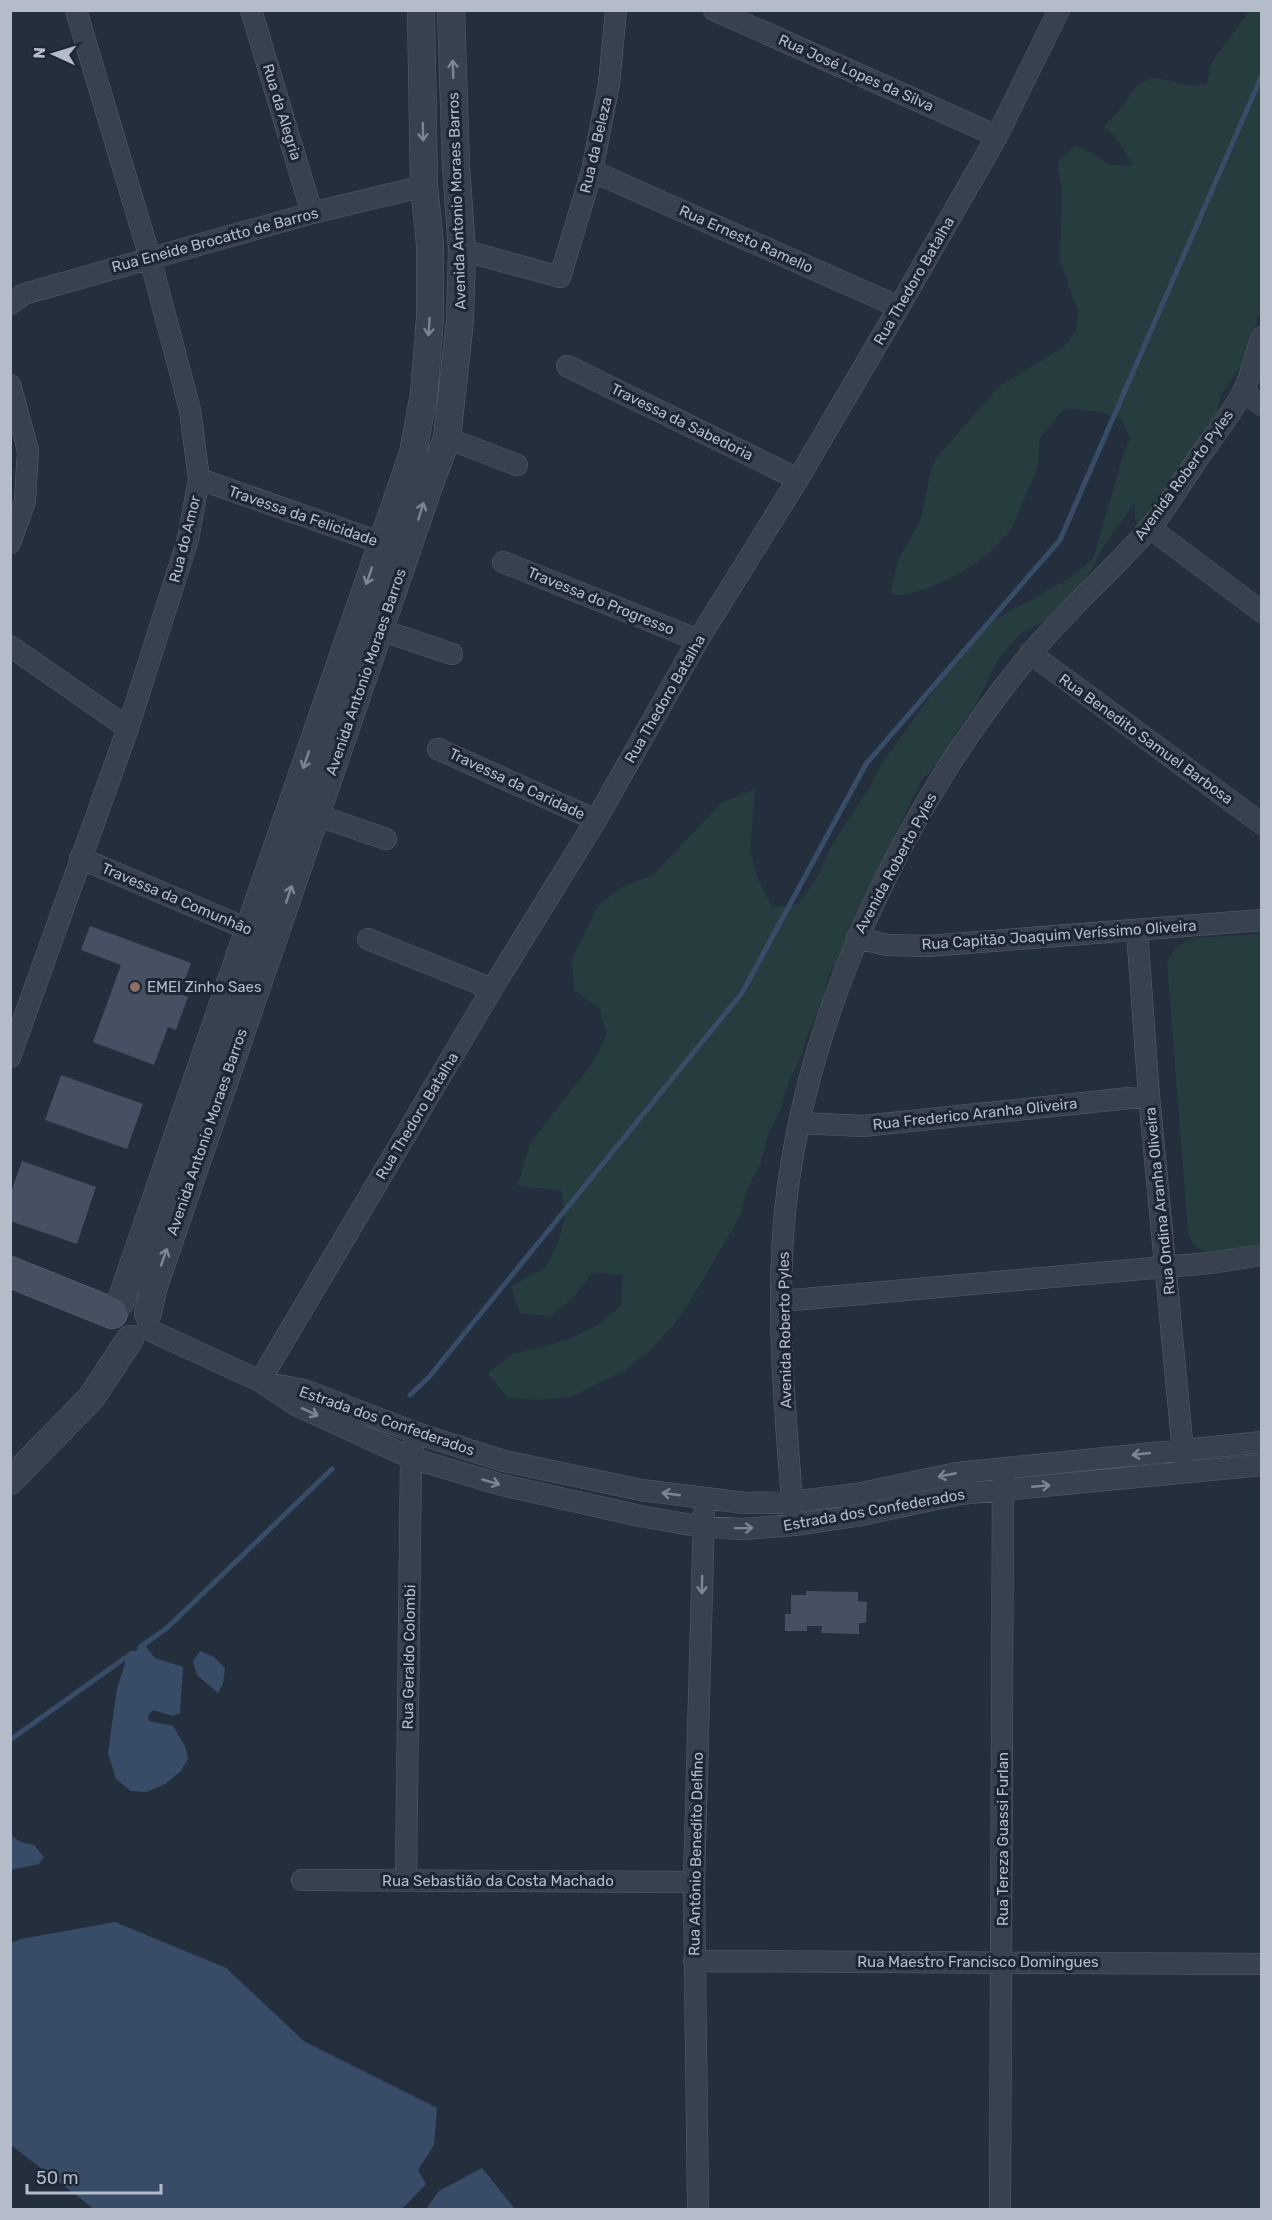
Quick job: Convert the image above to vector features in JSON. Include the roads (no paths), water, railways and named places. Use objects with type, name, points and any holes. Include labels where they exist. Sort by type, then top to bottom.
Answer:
[{"type":"main road","points":[[10,1272],[116,1308]]},
{"type":"street","name":"Rua do Amor","points":[[10,1057],[128,728],[188,539],[199,479],[190,410],[150,258],[76,10]]},
{"type":"street","name":"Rua da Alegria","points":[[251,10],[312,213]]},
{"type":"street","name":"Avenida Antonio Moraes Barros","points":[[116,1308],[413,453],[424,394],[430,318],[430,244],[423,186],[421,10]]},
{"type":"street","name":"Avenida Antonio Moraes Barros","points":[[142,1327],[273,939],[447,438],[460,321],[462,250],[456,167],[451,10]]},
{"type":"street","name":"Rua da Beleza","points":[[462,250],[560,277],[592,171],[609,84],[616,10]]},
{"type":"street","name":"Rua José Lopes da Silva","points":[[714,10],[998,136]]},
{"type":"street","name":"Rua Thedoro Batalha","points":[[260,1381],[492,989],[596,820],[698,640],[798,478],[899,307],[998,136],[1059,10]]},
{"type":"street","name":"Rua Ernesto Ramello","points":[[592,171],[899,307]]},
{"type":"street","name":"Rua Eneide Brocatto de Barros","points":[[10,304],[24,294],[312,213],[423,186]]},
{"type":"street","name":"Avenida Roberto Pyles","points":[[794,1525],[783,1383],[782,1301],[785,1212],[800,1123],[823,1036],[857,938],[915,824],[961,745],[1030,653],[1150,528],[1243,392],[1262,337]]},
{"type":"street","name":"Travessa da Sabedoria","points":[[567,366],[798,478]]},
{"type":"street","points":[[10,385],[28,450],[25,501],[10,543]]},
{"type":"street","points":[[1243,392],[1262,405]]},
{"type":"street","points":[[447,438],[517,465]]},
{"type":"street","name":"Travessa da Felicidade","points":[[199,479],[408,551]]},
{"type":"street","points":[[1150,528],[1262,612]]},
{"type":"street","name":"Travessa do Progresso","points":[[503,562],[698,640]]},
{"type":"street","points":[[381,630],[452,654]]},
{"type":"street","points":[[10,646],[128,728]]},
{"type":"street","name":"Rua Benedito Samuel Barbosa","points":[[1030,653],[1262,824]]},
{"type":"street","name":"Travessa da Caridade","points":[[438,748],[596,820]]},
{"type":"street","points":[[290,806],[386,839]]},
{"type":"street","name":"Travessa da Comunhão","points":[[80,858],[273,939]]},
{"type":"street","name":"Rua Capitão Joaquim Veríssimo Oliveira","points":[[857,938],[887,945],[928,946],[1262,920]]},
{"type":"street","name":"Rua Ondina Aranha Oliveira","points":[[1137,931],[1149,1096],[1185,1472]]},
{"type":"street","points":[[368,939],[492,989]]},
{"type":"street","name":"Rua Frederico Aranha Oliveira","points":[[800,1123],[863,1126],[1149,1096]]},
{"type":"street","points":[[782,1301],[1210,1263],[1262,1256]]},
{"type":"street","points":[[10,1481],[91,1398],[142,1327],[139,1302],[127,1300],[116,1308],[112,1325],[118,1335],[142,1327]]},
{"type":"street","name":"Estrada dos Confederados","points":[[142,1327],[260,1381],[296,1405],[411,1458],[502,1485],[640,1516],[703,1527],[744,1529],[794,1525],[861,1515],[960,1494],[1262,1465]]},
{"type":"street","name":"Estrada dos Confederados","points":[[260,1381],[304,1390],[416,1433],[504,1461],[640,1490],[745,1503],[792,1502],[857,1494],[957,1473],[1262,1442]]},
{"type":"street","name":"Rua Geraldo Colombi","points":[[406,1880],[411,1458],[416,1433]]},
{"type":"street","name":"Rua Tereza Guassi Furlan","points":[[1000,2210],[1003,1468]]},
{"type":"street","name":"Rua Antônio Benedito Delfino","points":[[698,2210],[694,1882],[705,1499]]},
{"type":"street","name":"Rua Sebastião da Costa Machado","points":[[302,1880],[694,1882]]},
{"type":"street","name":"Rua Maestro Francisco Domingues","points":[[694,1961],[1262,1964]]},
{"type":"water","points":[[144,1644],[155,1658],[183,1667],[180,1713],[173,1716],[153,1710],[148,1716],[149,1721],[173,1726],[185,1746],[188,1759],[181,1771],[165,1784],[147,1792],[131,1791],[116,1779],[108,1753],[117,1689],[127,1657]]},
{"type":"water","points":[[200,1651],[214,1657],[225,1668],[223,1684],[218,1693],[197,1675],[193,1661]]},
{"type":"water","points":[[10,1835],[21,1842],[34,1845],[44,1857],[39,1864],[11,1870]]},
{"type":"water","points":[[115,1922],[226,1968],[305,2042],[437,2108],[434,2145],[418,2170],[426,2184],[399,2210],[94,2209],[11,2145],[11,1943],[21,1939]]},
{"type":"water","points":[[482,2168],[515,2209],[426,2209],[439,2191]]},
{"type":"waterway","points":[[410,1395],[429,1377],[742,993],[866,764],[1060,540],[1262,75]]},
{"type":"waterway","points":[[140,1647],[167,1628],[332,1469]]},
{"type":"waterway","points":[[10,1740],[132,1653]]},
{"type":"place","name":"EMEI Zinho Saes","points":[[135,987]]}]
